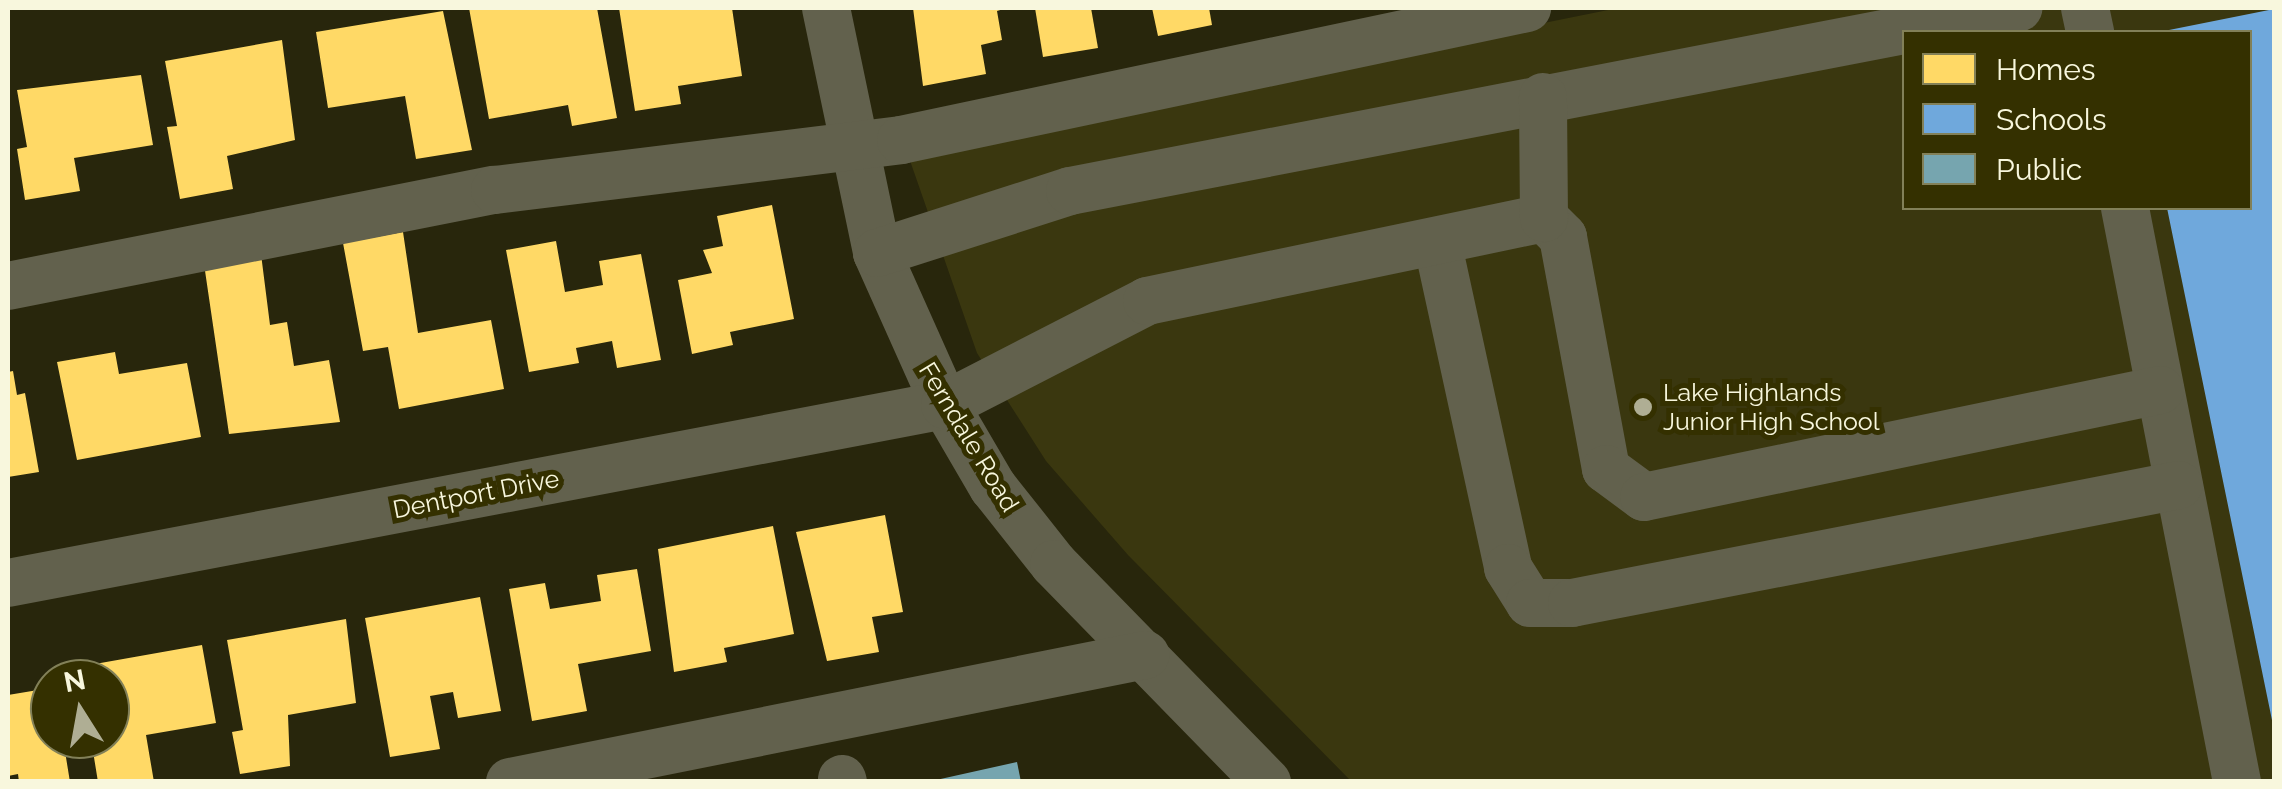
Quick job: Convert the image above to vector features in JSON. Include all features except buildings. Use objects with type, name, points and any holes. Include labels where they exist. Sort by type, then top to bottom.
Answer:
[{"type":"street","name":"Ferndale Road","points":[[826,8],[877,254],[945,405],[993,487],[1054,564],[1267,782]]},
{"type":"street","points":[[8,286],[495,190],[853,148],[1526,8]]},
{"type":"street","points":[[877,254],[1070,191],[2018,8]]},
{"type":"street","points":[[1543,97],[1544,218],[1562,237],[1606,470],[1644,498],[2160,390]]},
{"type":"street","points":[[2124,210],[2237,782]]},
{"type":"street","name":"Dentport Drive","points":[[8,583],[945,405],[1147,300],[1544,218]]},
{"type":"street","points":[[1438,242],[1508,568],[1530,603],[1572,604],[2179,485]]},
{"type":"street","points":[[510,782],[569,776],[1146,655]]},
{"type":"shaded area","name":"Lake Highlands Junior High School","points":[[1618,8],[2274,8],[2274,781],[1351,781],[1128,555],[1046,461],[977,353],[907,152]]},
{"type":"place","name":"Lake Highlands Junior High School","points":[[1643,407]]}]
